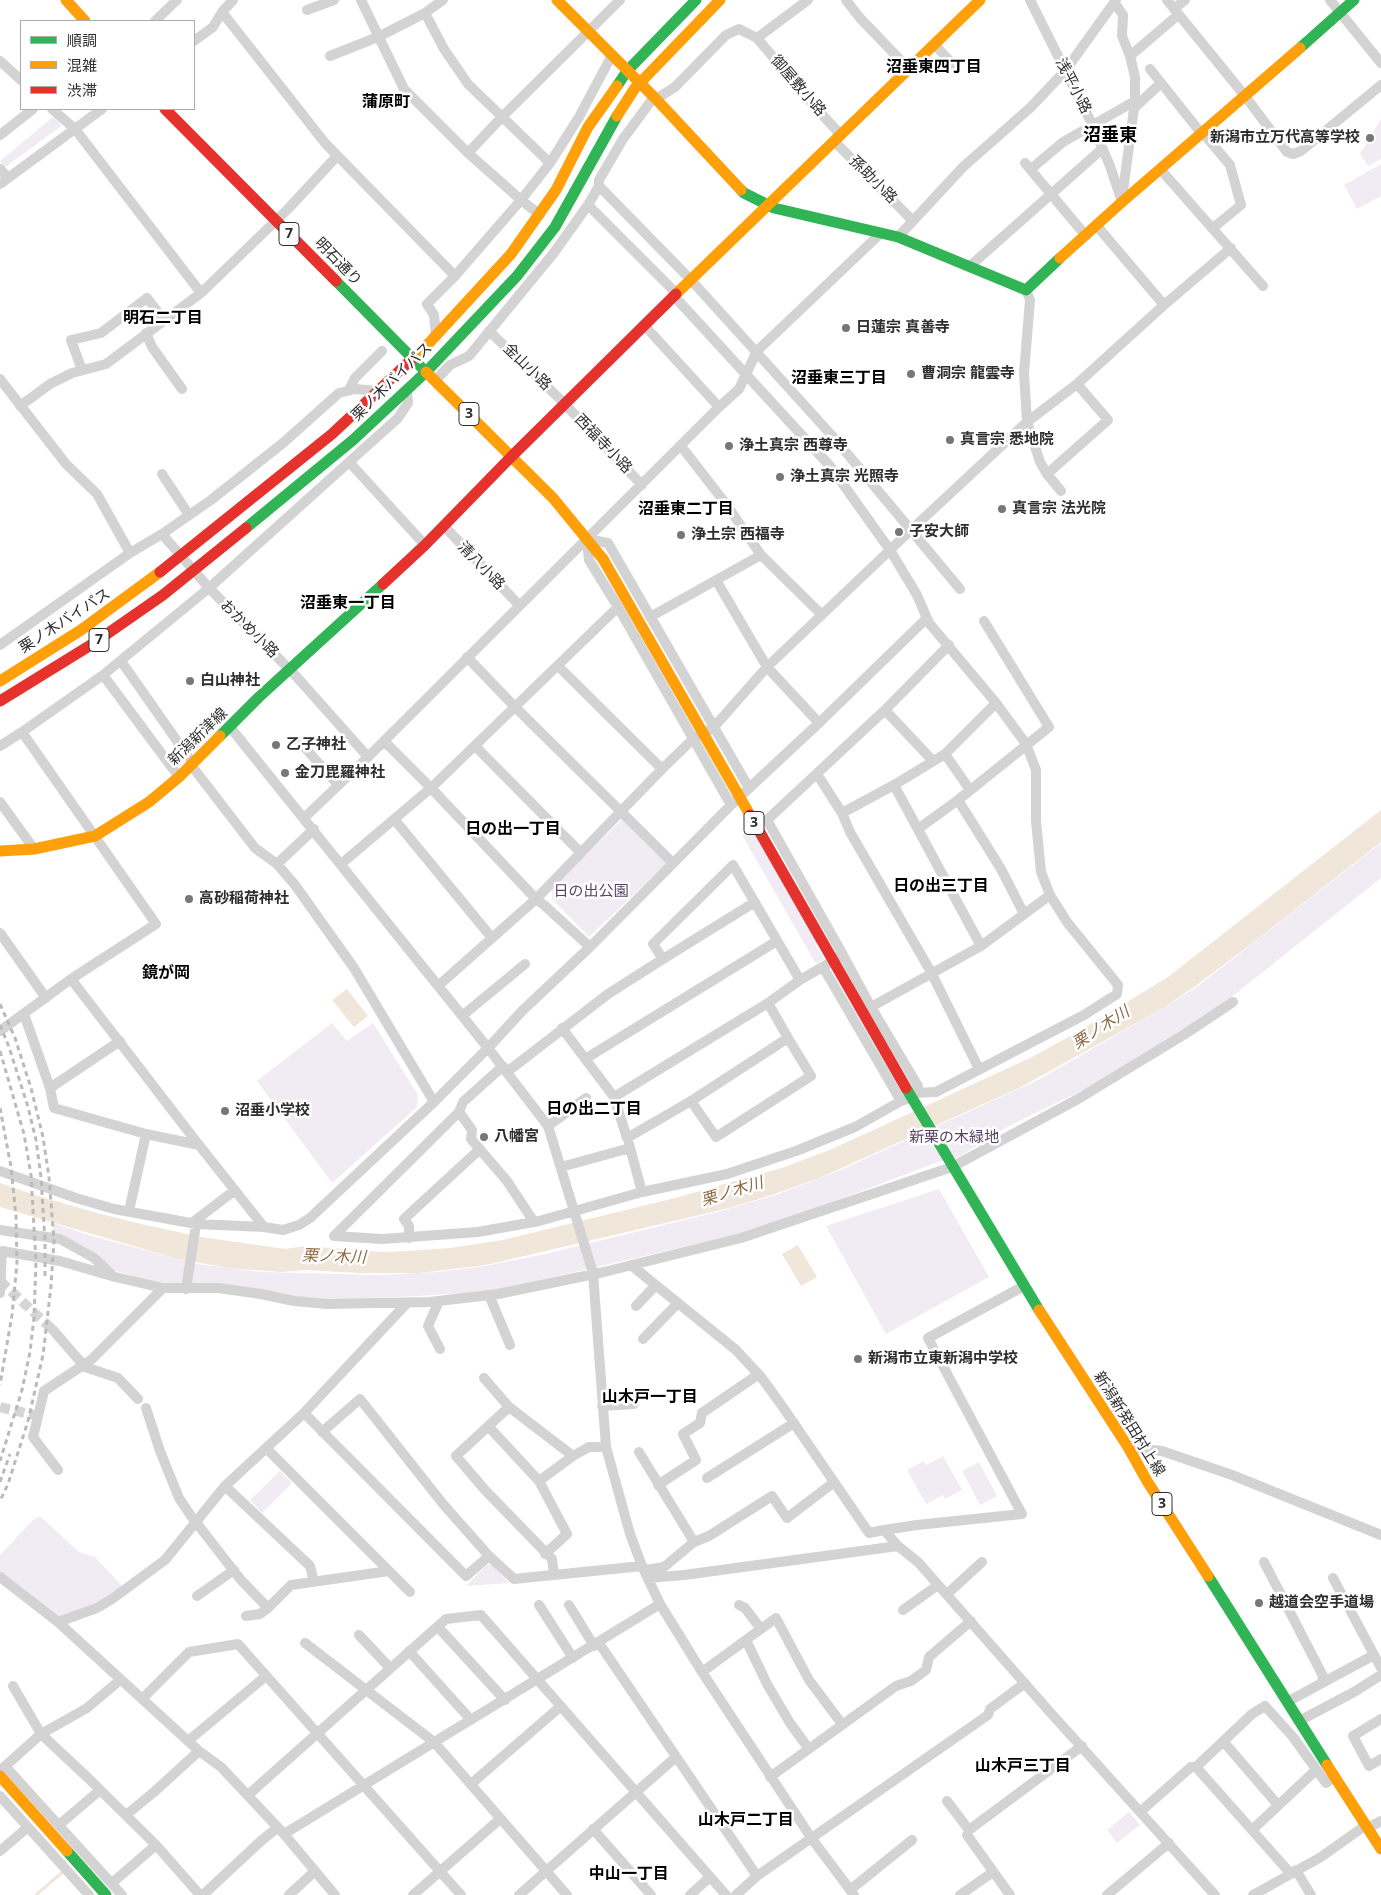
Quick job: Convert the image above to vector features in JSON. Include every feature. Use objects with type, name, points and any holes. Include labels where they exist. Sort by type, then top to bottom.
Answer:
[{"type":"main road","points":[[558,0],[640,82],[744,193],[774,208],[898,237],[1026,290],[1122,202],[1354,0]]},
{"type":"main road","name":"栗ノ木バイパス","points":[[0,680],[81,630],[134,593],[181,556],[332,434],[436,336],[512,254],[556,190],[588,128],[627,71],[696,0]]},
{"type":"main road","name":"栗ノ木バイパス","points":[[0,701],[136,615],[194,571],[310,476],[426,372],[517,276],[540,247],[555,227],[608,130],[640,82],[720,0]]},
{"type":"main road","name":"新潟新津線","points":[[0,851],[34,848],[95,836],[149,802],[179,777],[190,762],[425,545],[563,404],[980,0]]},
{"type":"main road","points":[[71,2],[84,20]]},
{"type":"main road","name":"明石通り","points":[[166,110],[426,372]]},
{"type":"main road","name":"3","points":[[426,372],[552,498],[603,559],[909,1096]]},
{"type":"main road","name":"新潟新発田村上線","points":[[909,1096],[1024,1286],[1128,1447],[1147,1481],[1381,1849]]},
{"type":"main road","points":[[2,1771],[67,1851],[106,1895]]},
{"type":"street","points":[[156,20],[177,0]]},
{"type":"street","points":[[195,40],[213,27],[222,12],[233,0]]},
{"type":"street","points":[[307,10],[334,0]]},
{"type":"street","points":[[361,0],[404,89],[468,153],[540,215]]},
{"type":"street","points":[[330,56],[378,37],[425,13],[442,0]]},
{"type":"street","points":[[468,153],[620,0]]},
{"type":"street","points":[[435,381],[450,365],[469,356],[553,254],[588,205],[599,186],[599,180],[623,139],[655,98],[675,87],[726,36],[739,29],[757,38],[808,0]]},
{"type":"street","points":[[846,0],[860,18],[908,68]]},
{"type":"street","name":"浅平小路","points":[[1030,0],[1092,124],[1122,202]]},
{"type":"street","points":[[1167,0],[1245,96],[1287,152],[1293,154],[1301,151],[1381,85]]},
{"type":"street","points":[[1130,56],[1176,12],[1185,0]]},
{"type":"street","points":[[1330,0],[1381,63]]},
{"type":"street","points":[[898,237],[962,167],[1031,107],[1065,71],[1115,1],[1123,15],[1122,36],[1130,56],[1135,77],[1134,105],[1122,202]]},
{"type":"street","points":[[222,12],[319,136],[455,276]]},
{"type":"street","points":[[425,13],[444,49],[468,84],[550,163]]},
{"type":"street","name":"御屋敷小路","points":[[757,38],[814,107],[836,138]]},
{"type":"street","points":[[934,45],[957,69]]},
{"type":"street","points":[[436,336],[434,315],[427,304],[455,276],[521,200],[550,163],[579,117],[612,55]]},
{"type":"street","points":[[0,61],[20,79]]},
{"type":"street","points":[[1150,70],[1230,165],[1241,205],[1213,228]]},
{"type":"street","points":[[1086,236],[1028,166],[1092,124],[1134,105],[1161,83]]},
{"type":"street","points":[[0,134],[32,110]]},
{"type":"street","points":[[53,110],[75,129],[201,293]]},
{"type":"street","points":[[0,169],[4,181],[101,110]]},
{"type":"street","name":"孫助小路","points":[[836,138],[836,142],[912,220]]},
{"type":"street","points":[[970,266],[1102,149]]},
{"type":"street","points":[[20,406],[50,384],[82,370],[106,364],[201,293],[276,220],[337,156]]},
{"type":"street","points":[[1161,170],[1264,286]]},
{"type":"street","points":[[599,186],[691,280],[835,438],[960,589]]},
{"type":"street","points":[[588,205],[673,290],[674,296],[830,466],[890,550],[917,595],[927,618],[996,703],[1026,744],[1036,770],[1036,821],[1041,872],[1050,895],[1067,922],[1118,985],[1117,994],[1084,1015],[936,1092],[909,1096]]},
{"type":"street","points":[[1097,226],[1164,305]]},
{"type":"street","points":[[304,818],[368,757],[519,605],[739,389],[747,376],[757,351],[881,233]]},
{"type":"street","points":[[438,986],[536,899],[693,739],[714,728],[767,667],[911,530],[1027,422],[1077,384],[1230,248]]},
{"type":"street","points":[[1026,290],[1030,300],[1024,373],[1027,422],[1040,462],[1061,491]]},
{"type":"street","points":[[82,370],[71,340],[101,333],[147,298],[164,320]]},
{"type":"street","points":[[644,325],[719,407]]},
{"type":"street","name":"金山小路","points":[[489,331],[563,404]]},
{"type":"street","points":[[146,333],[152,346],[182,389]]},
{"type":"street","points":[[349,390],[355,378],[382,351]]},
{"type":"street","points":[[0,379],[66,464],[97,494],[130,553]]},
{"type":"street","points":[[1047,474],[1108,420],[1077,384]]},
{"type":"street","points":[[0,645],[130,553],[189,515],[283,443],[339,393],[355,389],[377,391]]},
{"type":"street","points":[[0,746],[103,675],[209,588],[398,418],[408,403],[406,391]]},
{"type":"street","name":"西福寺小路","points":[[563,404],[642,485]]},
{"type":"street","points":[[681,446],[726,504],[761,555],[822,615]]},
{"type":"street","points":[[350,463],[425,545]]},
{"type":"street","points":[[162,474],[189,515]]},
{"type":"street","name":"清八小路","points":[[444,526],[519,605]]},
{"type":"street","name":"おかめ小路","points":[[162,534],[209,588],[289,669],[368,757]]},
{"type":"street","points":[[587,539],[589,560],[732,805]]},
{"type":"street","points":[[587,539],[608,543],[749,788]]},
{"type":"street","points":[[650,617],[761,555]]},
{"type":"street","points":[[716,580],[767,667],[819,723]]},
{"type":"street","points":[[341,864],[432,788],[618,607]]},
{"type":"street","points":[[0,1171],[76,1198],[194,1224],[264,1227],[283,1230],[299,1225],[310,1218],[434,1102],[522,1011],[590,947],[749,788],[927,618]]},
{"type":"street","points":[[918,829],[958,800],[1048,726],[984,621]]},
{"type":"street","points":[[755,902],[608,994],[462,1102],[459,1112],[334,1236],[382,1239],[409,1238],[478,1232],[534,1222],[642,1192],[727,1174],[796,1151],[855,1127],[909,1096],[918,1086],[871,1007],[767,820],[884,710],[949,645]]},
{"type":"street","points":[[467,657],[673,863]]},
{"type":"street","points":[[121,661],[190,762],[255,848],[277,864],[295,885],[354,968],[434,1102]]},
{"type":"street","points":[[558,666],[662,769]]},
{"type":"street","points":[[103,675],[179,777]]},
{"type":"street","points":[[842,813],[894,785],[945,754],[996,703]]},
{"type":"street","points":[[884,710],[933,762]]},
{"type":"street","points":[[230,727],[505,1069],[548,1126],[593,1273],[606,1447],[630,1534],[660,1604],[770,1777],[812,1839],[852,1892],[912,1840]]},
{"type":"street","points":[[0,1032],[72,979],[156,924],[22,732]]},
{"type":"street","points":[[299,741],[338,786]]},
{"type":"street","points":[[384,741],[432,788],[536,899],[544,904],[590,947]]},
{"type":"street","points":[[475,746],[581,853]]},
{"type":"street","points":[[945,754],[970,790]]},
{"type":"street","points":[[817,774],[842,813],[850,832],[931,972],[979,1069]]},
{"type":"street","points":[[894,785],[981,946]]},
{"type":"street","points":[[958,800],[1000,869],[1024,914]]},
{"type":"street","points":[[0,802],[34,848]]},
{"type":"street","points":[[394,819],[492,938]]},
{"type":"street","points":[[277,864],[314,830]]},
{"type":"street","points":[[662,959],[653,944],[733,865],[800,980]]},
{"type":"street","points":[[871,1007],[931,972],[981,946],[1050,895]]},
{"type":"street","points":[[0,933],[46,998]]},
{"type":"street","points":[[585,1059],[778,941]]},
{"type":"street","points":[[614,1097],[843,955]]},
{"type":"street","points":[[462,1016],[525,964]]},
{"type":"street","points":[[823,967],[909,1096]]},
{"type":"street","points":[[72,979],[264,1227]]},
{"type":"street","points":[[0,1293],[2,1251],[60,1261],[115,1277],[163,1288],[187,1285],[218,1288],[327,1304],[407,1303],[489,1295],[631,1265],[741,1238],[949,1163],[1078,1099],[1185,1034],[1233,1002]]},
{"type":"street","points":[[691,1101],[716,1137],[811,1076],[768,1003]]},
{"type":"street","points":[[24,1014],[50,1088],[54,1108],[146,1134],[199,1145]]},
{"type":"street","points":[[562,1028],[614,1097],[642,1192]]},
{"type":"street","points":[[627,1138],[691,1101],[788,1038]]},
{"type":"street","points":[[50,1088],[120,1041]]},
{"type":"street","points":[[548,1126],[586,1098]]},
{"type":"street","points":[[459,1112],[472,1130],[471,1139],[506,1181],[534,1222]]},
{"type":"street","points":[[129,1211],[146,1134]]},
{"type":"street","points":[[561,1167],[630,1148]]},
{"type":"street","points":[[409,1238],[409,1226],[404,1219],[480,1149]]},
{"type":"street","points":[[187,1285],[194,1224],[235,1190]]},
{"type":"street","points":[[0,1230],[60,1239],[94,1258],[115,1277]]},
{"type":"street","points":[[631,1265],[728,1342],[759,1374],[869,1533],[917,1525],[1022,1514],[928,1338],[1024,1286]]},
{"type":"street","points":[[636,1306],[656,1285]]},
{"type":"street","points":[[58,1470],[33,1436],[44,1391],[83,1364],[92,1360],[163,1288]]},
{"type":"street","points":[[489,1295],[510,1345]]},
{"type":"street","points":[[439,1301],[428,1326],[440,1349]]},
{"type":"street","points":[[58,1622],[97,1608],[112,1600],[165,1560],[226,1486],[304,1413],[407,1303]]},
{"type":"street","points":[[643,1339],[678,1303]]},
{"type":"street","points":[[53,1330],[85,1367],[118,1378],[138,1399]]},
{"type":"street","points":[[658,1485],[696,1460],[683,1434],[700,1423],[702,1413],[759,1374]]},
{"type":"street","points":[[484,1378],[509,1407],[573,1456]]},
{"type":"street","points":[[322,1432],[360,1399],[443,1504],[489,1556],[514,1579],[554,1575],[645,1571],[684,1575],[898,1546]]},
{"type":"street","points":[[602,1406],[634,1404]]},
{"type":"street","points":[[509,1407],[456,1456],[485,1490],[552,1560],[554,1575]]},
{"type":"street","points":[[146,1408],[160,1451],[180,1498],[234,1570],[268,1608]]},
{"type":"street","points":[[304,1413],[466,1576],[489,1556]]},
{"type":"street","points":[[707,1478],[794,1423]]},
{"type":"street","points":[[488,1426],[539,1481],[567,1534],[545,1554]]},
{"type":"street","points":[[539,1481],[573,1456],[590,1447],[606,1447]]},
{"type":"street","points":[[1128,1447],[1162,1451],[1232,1475],[1381,1535]]},
{"type":"street","points":[[266,1449],[410,1592]]},
{"type":"street","points":[[639,1452],[694,1542]]},
{"type":"street","points":[[645,1571],[664,1567],[694,1542],[709,1536],[772,1496],[787,1518],[833,1483]]},
{"type":"street","points":[[226,1486],[310,1566],[314,1582]]},
{"type":"street","points":[[884,1530],[898,1546],[918,1562],[1215,1895]]},
{"type":"street","points":[[947,1594],[982,1562]]},
{"type":"street","points":[[1264,1562],[1323,1676],[1322,1683]]},
{"type":"street","points":[[198,1596],[234,1570]]},
{"type":"street","points":[[246,1616],[260,1614],[291,1586],[389,1571]]},
{"type":"street","points":[[0,1577],[58,1622],[199,1751],[221,1767],[281,1831],[335,1895]]},
{"type":"street","points":[[1333,1578],[1381,1668]]},
{"type":"street","points":[[903,1610],[938,1585]]},
{"type":"street","points":[[13,1686],[41,1734],[156,1845],[202,1895],[262,1840],[363,1787],[660,1604]]},
{"type":"street","points":[[539,1605],[573,1658]]},
{"type":"street","points":[[569,1605],[757,1876]]},
{"type":"street","points":[[739,1605],[745,1608],[760,1630]]},
{"type":"street","points":[[248,1795],[446,1619],[481,1615],[726,1895]]},
{"type":"street","points":[[702,1672],[776,1618],[809,1680],[842,1724]]},
{"type":"street","points":[[770,1777],[896,1686],[911,1681],[926,1670],[929,1657],[971,1621]]},
{"type":"street","points":[[438,1627],[505,1700]]},
{"type":"street","points":[[359,1635],[390,1668]]},
{"type":"street","points":[[746,1640],[767,1684],[790,1723],[809,1749]]},
{"type":"street","points":[[305,1642],[434,1742],[567,1895]]},
{"type":"street","points":[[142,1699],[188,1652],[238,1644],[363,1787],[461,1895]]},
{"type":"street","points":[[409,1652],[471,1720]]},
{"type":"street","points":[[1287,1702],[1374,1655]]},
{"type":"street","points":[[1299,1721],[1354,1692],[1381,1675]]},
{"type":"street","points":[[188,1741],[266,1676]]},
{"type":"street","points":[[120,1680],[87,1708],[41,1734],[2,1771],[59,1825],[122,1895]]},
{"type":"street","points":[[736,1895],[757,1876],[988,1715],[990,1709],[1025,1683]]},
{"type":"street","points":[[471,1784],[561,1706]]},
{"type":"street","points":[[1141,1811],[1191,1767],[1196,1767],[1252,1714],[1265,1706],[1293,1737],[1326,1782],[1335,1776]]},
{"type":"street","points":[[1381,1719],[1353,1736],[1370,1766],[1381,1759]]},
{"type":"street","points":[[1223,1742],[1278,1805]]},
{"type":"street","points":[[947,1801],[969,1830],[1082,1746]]},
{"type":"street","points":[[126,1815],[199,1751]]},
{"type":"street","points":[[519,1895],[676,1757]]},
{"type":"street","points":[[1196,1767],[1252,1830],[1294,1872],[1311,1895]]},
{"type":"street","points":[[1252,1830],[1316,1770]]},
{"type":"street","points":[[59,1825],[100,1790]]},
{"type":"street","points":[[0,1796],[89,1895]]},
{"type":"street","points":[[413,1895],[500,1819]]},
{"type":"street","points":[[1253,1895],[1367,1827],[1381,1821]]},
{"type":"street","points":[[0,1851],[28,1827]]},
{"type":"street","points":[[593,1829],[651,1895]]},
{"type":"street","points":[[967,1835],[1010,1895]]},
{"type":"street","points":[[53,1855],[71,1838]]},
{"type":"street","points":[[1107,1895],[1168,1843]]},
{"type":"street","points":[[112,1883],[156,1845]]},
{"type":"street","points":[[288,1895],[314,1871]]},
{"type":"street","points":[[960,1895],[993,1872]]},
{"type":"street","points":[[690,1895],[710,1877]]},
{"type":"green space","points":[[53,117],[61,124],[60,127],[4,168],[0,161]]},
{"type":"green space","points":[[1381,119],[1381,159],[1368,166],[1360,154]]},
{"type":"green space","points":[[1381,164],[1381,196],[1357,209],[1344,185]]},
{"type":"green space","name":"日の出公園","points":[[624,818],[667,863],[589,937],[552,899],[552,887]]},
{"type":"green space","points":[[764,828],[827,939],[816,946],[824,959],[816,964],[742,835]]},
{"type":"green space","name":"新栗の木緑地","points":[[1381,843],[1381,878],[1229,999],[1155,1049],[1089,1087],[1009,1126],[960,1156],[935,1163],[807,1212],[745,1233],[505,1288],[471,1293],[325,1301],[164,1285],[114,1270],[90,1251],[54,1235],[53,1223],[88,1235],[197,1264],[262,1272],[377,1275],[438,1272],[485,1266],[545,1254],[717,1212],[776,1195],[843,1169],[1038,1080],[1170,1004],[1198,986]]},
{"type":"green space","points":[[332,1023],[347,1041],[373,1023],[418,1095],[417,1107],[332,1183],[257,1081]]},
{"type":"green space","points":[[939,1189],[989,1277],[886,1334],[826,1226]]},
{"type":"green space","points":[[943,1456],[962,1490],[945,1499],[943,1495],[926,1504],[907,1470],[924,1461],[926,1465]]},
{"type":"green space","points":[[979,1462],[997,1496],[980,1505],[962,1471]]},
{"type":"green space","points":[[280,1471],[292,1483],[262,1513],[250,1500]]},
{"type":"green space","points":[[40,1516],[79,1552],[95,1557],[123,1587],[91,1606],[58,1617],[0,1572],[0,1555],[33,1520]]},
{"type":"green space","points":[[487,1565],[492,1565],[509,1583],[466,1586]]},
{"type":"green space","points":[[1129,1812],[1140,1825],[1117,1843],[1107,1830]]},
{"type":"water","name":"栗ノ木川","points":[[1381,810],[1381,842],[1255,941],[1163,1008],[1021,1087],[824,1176],[772,1195],[725,1209],[486,1265],[420,1273],[360,1273],[305,1270],[281,1272],[229,1268],[178,1259],[0,1207],[0,1183],[97,1213],[201,1237],[285,1249],[307,1246],[382,1252],[407,1251],[451,1248],[503,1240],[675,1198],[782,1168],[832,1149],[1030,1058],[1083,1029],[1168,977]]},
{"type":"water","points":[[347,989],[368,1016],[354,1027],[332,1000]]},
{"type":"water","points":[[798,1245],[817,1277],[801,1286],[782,1254]]},
{"type":"waterway","points":[[36,1895],[65,1870]]},
{"type":"tunnel","points":[[0,1281],[53,1330]]},
{"type":"tunnel","points":[[0,1407],[38,1416]]},
{"type":"railway","points":[[0,1004],[15,1038],[31,1088],[43,1137],[49,1177],[54,1241],[43,1355],[28,1421],[8,1484],[0,1501]]},
{"type":"railway","points":[[0,1025],[28,1107],[36,1140],[41,1177],[45,1241],[45,1280]]},
{"type":"railway","points":[[0,1051],[24,1134],[31,1175],[36,1262],[34,1318],[30,1352],[22,1390],[0,1461]]},
{"type":"railway","points":[[0,1108],[11,1167],[16,1216],[17,1263],[12,1315],[0,1385]]},
{"type":"railway","points":[[0,1482],[10,1454]]},
{"type":"traffic: fast","points":[[617,86],[627,71],[696,0]]},
{"type":"traffic: fast","points":[[1300,48],[1354,0]]},
{"type":"traffic: fast","points":[[426,372],[517,276],[555,227],[617,116]]},
{"type":"traffic: fast","points":[[741,190],[774,208],[898,237],[1026,290],[1060,258]]},
{"type":"traffic: fast","points":[[246,528],[353,440],[426,372],[336,281]]},
{"type":"traffic: fast","points":[[220,736],[259,697],[383,584]]},
{"type":"traffic: fast","points":[[906,1088],[1039,1310]]},
{"type":"traffic: fast","points":[[1208,1576],[1327,1765]]},
{"type":"traffic: fast","points":[[67,1851],[106,1895]]},
{"type":"traffic: slow","points":[[66,0],[84,20]]},
{"type":"traffic: slow","points":[[557,0],[656,99],[741,190]]},
{"type":"traffic: slow","points":[[617,116],[635,88],[720,0]]},
{"type":"traffic: slow","points":[[676,294],[980,0]]},
{"type":"traffic: slow","points":[[1060,258],[1300,48]]},
{"type":"traffic: slow","points":[[412,359],[511,254],[556,190],[588,127],[617,86]]},
{"type":"traffic: slow","points":[[426,372],[553,498],[603,559]]},
{"type":"traffic: slow","points":[[603,559],[750,815]]},
{"type":"traffic: slow","points":[[0,681],[81,630],[160,572]]},
{"type":"traffic: slow","points":[[0,851],[34,849],[95,836],[149,802],[179,777],[220,736]]},
{"type":"traffic: slow","points":[[1039,1310],[1128,1447],[1147,1481],[1208,1576]]},
{"type":"traffic: slow","points":[[1327,1765],[1381,1849]]},
{"type":"traffic: slow","points":[[0,1776],[67,1851]]},
{"type":"traffic: jam","points":[[166,110],[336,281]]},
{"type":"traffic: jam","points":[[512,456],[676,294]]},
{"type":"traffic: jam","points":[[160,572],[332,434],[412,359]]},
{"type":"traffic: jam","points":[[383,584],[425,545],[512,456]]},
{"type":"traffic: jam","points":[[0,701],[94,643],[163,595],[246,528]]},
{"type":"traffic: jam","points":[[750,815],[906,1088]]},
{"type":"place","name":"新潟市立万代高等学校","points":[[1370,138]]},
{"type":"place","name":"日蓮宗 真善寺","points":[[846,328]]},
{"type":"place","name":"曹洞宗 龍雲寺","points":[[911,374]]},
{"type":"place","name":"真言宗 悉地院","points":[[950,440]]},
{"type":"place","name":"浄土真宗 西尊寺","points":[[729,446]]},
{"type":"place","name":"浄土真宗 光照寺","points":[[780,477]]},
{"type":"place","name":"真言宗 法光院","points":[[1002,509]]},
{"type":"place","name":"子安大師","points":[[899,532]]},
{"type":"place","name":"浄土宗 西福寺","points":[[681,535]]},
{"type":"place","name":"白山神社","points":[[190,681]]},
{"type":"place","name":"乙子神社","points":[[276,745]]},
{"type":"place","name":"金刀毘羅神社","points":[[285,773]]},
{"type":"place","name":"高砂稲荷神社","points":[[189,899]]},
{"type":"place","name":"沼垂小学校","points":[[225,1111]]},
{"type":"place","name":"八幡宮","points":[[484,1137]]},
{"type":"place","name":"新潟市立東新潟中学校","points":[[858,1359]]},
{"type":"place","name":"越道会空手道場","points":[[1259,1603]]},
{"type":"district","name":"沼垂東四丁目","points":[[934,67]]},
{"type":"district","name":"蒲原町","points":[[386,102]]},
{"type":"district","name":"沼垂東","points":[[1110,136]]},
{"type":"district","name":"明石二丁目","points":[[163,318]]},
{"type":"district","name":"沼垂東三丁目","points":[[839,378]]},
{"type":"district","name":"沼垂東二丁目","points":[[686,509]]},
{"type":"district","name":"沼垂東一丁目","points":[[348,603]]},
{"type":"district","name":"日の出一丁目","points":[[513,829]]},
{"type":"district","name":"日の出三丁目","points":[[941,886]]},
{"type":"district","name":"鏡が岡","points":[[166,973]]},
{"type":"district","name":"日の出二丁目","points":[[594,1109]]},
{"type":"district","name":"山木戸一丁目","points":[[650,1397]]},
{"type":"district","name":"山木戸三丁目","points":[[1023,1766]]},
{"type":"district","name":"山木戸二丁目","points":[[746,1820]]},
{"type":"district","name":"中山一丁目","points":[[629,1874]]}]
